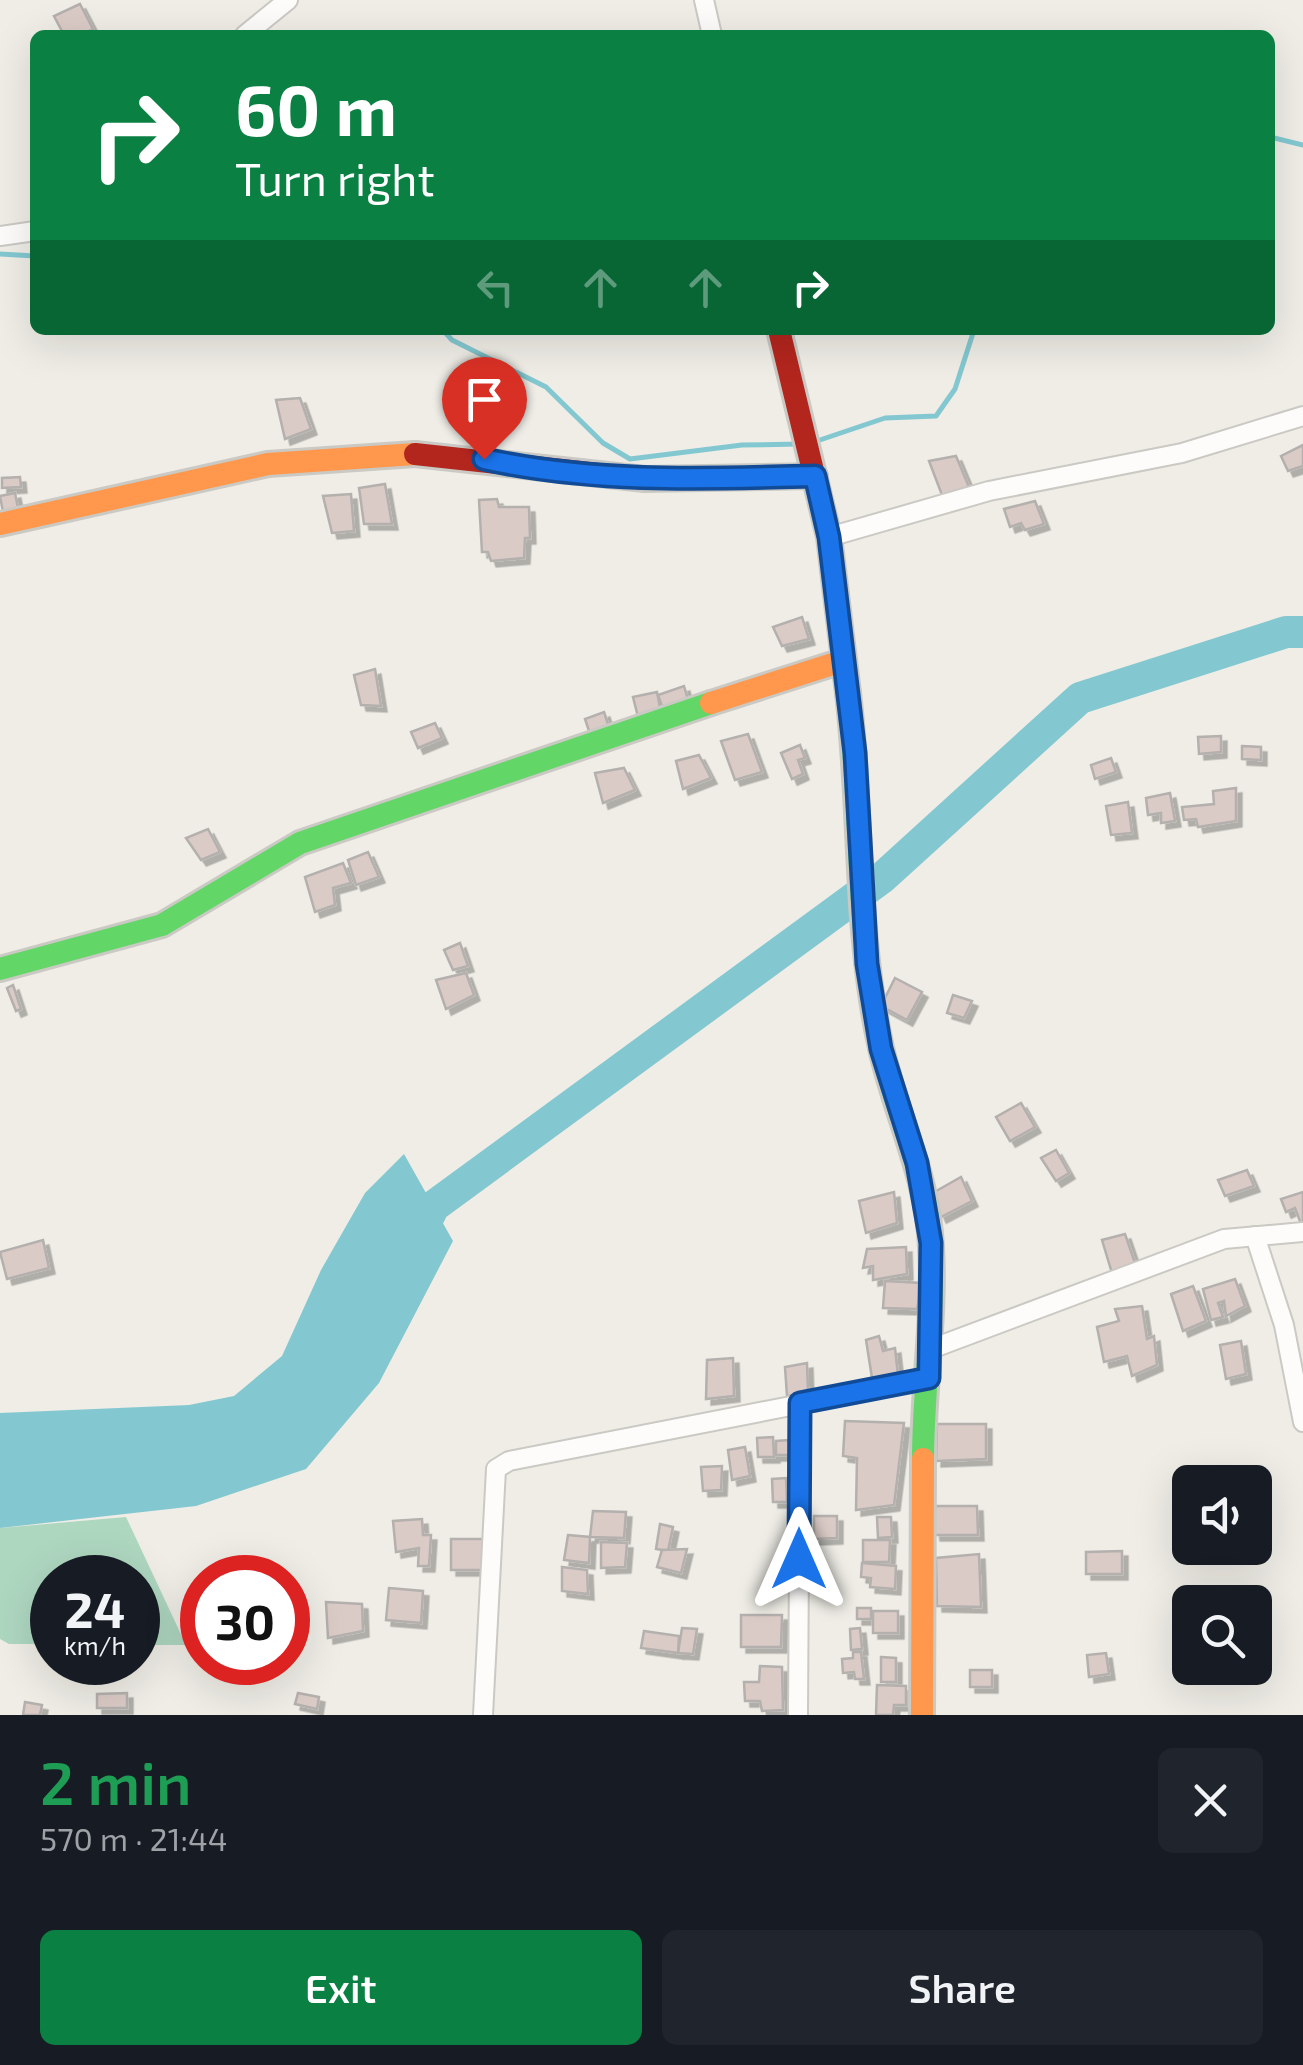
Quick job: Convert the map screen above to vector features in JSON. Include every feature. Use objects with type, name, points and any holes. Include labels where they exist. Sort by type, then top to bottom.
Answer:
[{"type":"street","points":[[252,30],[288,0]]},
{"type":"street","points":[[704,0],[711,30]]},
{"type":"street","points":[[0,236],[30,232]]},
{"type":"street","points":[[779,335],[829,537],[855,753],[865,944],[881,1049],[917,1163],[931,1243],[932,1349],[924,1438],[922,1715]]},
{"type":"street","points":[[829,537],[988,491],[1182,453],[1303,416]]},
{"type":"street","points":[[0,524],[268,464],[393,454],[484,459],[541,472],[645,479],[812,467]]},
{"type":"street","points":[[0,969],[162,925],[300,844],[842,660]]},
{"type":"street","points":[[932,1349],[1224,1239],[1303,1232]]},
{"type":"street","points":[[1255,1236],[1284,1325],[1303,1422]]},
{"type":"street","points":[[484,1715],[496,1469],[510,1461],[929,1378]]},
{"type":"street","points":[[798,1715],[800,1403]]},
{"type":"green space","points":[[126,1517],[144,1555],[30,1555],[30,1644],[9,1644],[0,1639],[0,1528]]},
{"type":"green space","points":[[160,1590],[180,1632],[180,1645],[160,1645]]},
{"type":"water","points":[[404,1154],[453,1241],[379,1383],[306,1469],[196,1506],[0,1528],[0,1413],[189,1405],[234,1396],[282,1356],[321,1270],[365,1193]]},
{"type":"building","points":[[80,4],[93,29],[61,30],[54,16]]},
{"type":"building","points":[[300,398],[311,429],[285,439],[276,400]]},
{"type":"building","points":[[1303,445],[1303,466],[1288,471],[1281,456]]},
{"type":"building","points":[[956,456],[969,487],[942,495],[929,461]]},
{"type":"building","points":[[20,477],[21,487],[2,488],[2,478]]},
{"type":"building","points":[[385,484],[392,524],[364,524],[359,488]]},
{"type":"building","points":[[15,493],[18,508],[3,512],[0,496]]},
{"type":"building","points":[[351,494],[354,531],[332,533],[323,496]]},
{"type":"building","points":[[497,499],[499,507],[529,507],[530,538],[525,538],[524,558],[491,561],[488,552],[482,552],[479,500]]},
{"type":"building","points":[[1035,501],[1044,524],[1025,530],[1021,523],[1010,527],[1004,509]]},
{"type":"building","points":[[802,617],[809,639],[782,646],[773,627]]},
{"type":"building","points":[[375,669],[381,706],[361,705],[354,675]]},
{"type":"building","points":[[684,686],[691,710],[666,717],[658,695]]},
{"type":"building","points":[[657,692],[663,723],[641,729],[633,697]]},
{"type":"building","points":[[604,712],[610,730],[591,737],[585,719]]},
{"type":"building","points":[[435,723],[442,738],[418,748],[411,732]]},
{"type":"building","points":[[748,734],[762,772],[735,780],[721,741]]},
{"type":"building","points":[[1221,736],[1221,752],[1199,754],[1198,737]]},
{"type":"building","points":[[800,745],[805,758],[798,760],[803,774],[792,779],[781,753]]},
{"type":"building","points":[[1242,746],[1261,747],[1261,760],[1242,759]]},
{"type":"building","points":[[699,755],[711,778],[683,789],[676,761]]},
{"type":"building","points":[[1111,758],[1116,772],[1095,779],[1091,765]]},
{"type":"building","points":[[624,768],[635,790],[603,803],[595,773]]},
{"type":"building","points":[[1236,788],[1236,821],[1198,827],[1196,819],[1184,820],[1182,807],[1214,804],[1213,791]]},
{"type":"building","points":[[1170,793],[1175,821],[1161,823],[1161,813],[1148,815],[1146,798]]},
{"type":"building","points":[[1128,802],[1132,833],[1111,835],[1106,806]]},
{"type":"building","points":[[208,829],[220,852],[201,860],[186,838]]},
{"type":"building","points":[[368,852],[379,877],[356,885],[348,860]]},
{"type":"building","points":[[343,863],[351,883],[333,888],[335,905],[315,912],[305,877]]},
{"type":"building","points":[[460,943],[468,966],[453,970],[444,950]]},
{"type":"building","points":[[466,973],[474,995],[446,1009],[436,980]]},
{"type":"building","points":[[895,978],[922,992],[907,1020],[881,1006]]},
{"type":"building","points":[[13,985],[21,1009],[16,1011],[7,988]]},
{"type":"building","points":[[953,995],[972,1001],[964,1018],[947,1013]]},
{"type":"building","points":[[1021,1103],[1035,1127],[1010,1141],[996,1117]]},
{"type":"building","points":[[1056,1150],[1069,1173],[1056,1181],[1041,1158]]},
{"type":"building","points":[[1247,1170],[1254,1186],[1225,1196],[1218,1180]]},
{"type":"building","points":[[961,1177],[972,1201],[941,1217],[931,1194]]},
{"type":"building","points":[[894,1192],[897,1223],[866,1233],[859,1201]]},
{"type":"building","points":[[1303,1192],[1303,1229],[1295,1208],[1286,1212],[1281,1199]]},
{"type":"building","points":[[1125,1234],[1135,1263],[1112,1273],[1102,1240]]},
{"type":"building","points":[[43,1240],[49,1268],[7,1279],[0,1252]]},
{"type":"building","points":[[906,1247],[907,1274],[873,1280],[873,1266],[863,1268],[867,1249]]},
{"type":"building","points":[[1235,1279],[1245,1306],[1226,1316],[1224,1301],[1218,1303],[1223,1317],[1211,1320],[1203,1289]]},
{"type":"building","points":[[885,1281],[922,1283],[917,1309],[883,1308]]},
{"type":"building","points":[[1193,1286],[1206,1321],[1183,1331],[1171,1294]]},
{"type":"building","points":[[1142,1306],[1147,1339],[1154,1336],[1157,1365],[1132,1376],[1127,1356],[1104,1362],[1097,1327],[1119,1321],[1115,1309]]},
{"type":"building","points":[[879,1336],[883,1351],[895,1348],[898,1375],[872,1378],[866,1340]]},
{"type":"building","points":[[1241,1341],[1246,1374],[1226,1379],[1220,1345]]},
{"type":"building","points":[[733,1358],[734,1396],[706,1399],[707,1360]]},
{"type":"building","points":[[807,1363],[808,1393],[787,1396],[785,1367]]},
{"type":"building","points":[[845,1421],[904,1423],[894,1505],[856,1510],[857,1458],[843,1456]]},
{"type":"building","points":[[937,1424],[986,1424],[986,1459],[936,1461]]},
{"type":"building","points":[[773,1437],[774,1457],[758,1457],[757,1438]]},
{"type":"building","points":[[789,1440],[789,1455],[776,1455],[776,1441]]},
{"type":"building","points":[[745,1447],[750,1476],[732,1480],[728,1450]]},
{"type":"building","points":[[722,1466],[721,1490],[703,1491],[701,1467]]},
{"type":"building","points":[[786,1478],[787,1502],[773,1502],[772,1479]]},
{"type":"building","points":[[932,1506],[977,1506],[978,1535],[935,1535]]},
{"type":"building","points":[[593,1511],[626,1512],[624,1538],[590,1537]]},
{"type":"building","points":[[814,1516],[837,1516],[837,1538],[814,1539]]},
{"type":"building","points":[[877,1517],[891,1517],[892,1537],[878,1538]]},
{"type":"building","points":[[422,1519],[423,1535],[431,1535],[429,1566],[418,1566],[419,1548],[396,1552],[393,1521]]},
{"type":"building","points":[[660,1524],[673,1527],[668,1551],[656,1549]]},
{"type":"building","points":[[568,1535],[590,1537],[589,1563],[564,1560]]},
{"type":"building","points":[[451,1539],[486,1539],[485,1570],[451,1570]]},
{"type":"building","points":[[863,1540],[890,1540],[889,1562],[863,1562]]},
{"type":"building","points":[[601,1542],[627,1543],[625,1567],[601,1568]]},
{"type":"building","points":[[687,1549],[681,1573],[657,1567],[662,1550]]},
{"type":"building","points":[[1122,1551],[1122,1574],[1086,1574],[1086,1552]]},
{"type":"building","points":[[979,1554],[981,1607],[937,1606],[936,1558]]},
{"type":"building","points":[[862,1563],[896,1566],[895,1589],[870,1587],[871,1578],[861,1577]]},
{"type":"building","points":[[562,1567],[587,1570],[588,1594],[562,1591]]},
{"type":"building","points":[[389,1588],[423,1591],[421,1623],[386,1620]]},
{"type":"building","points":[[326,1602],[362,1604],[363,1631],[328,1638]]},
{"type":"building","points":[[857,1608],[871,1608],[871,1619],[857,1619]]},
{"type":"building","points":[[873,1611],[898,1611],[898,1633],[873,1633]]},
{"type":"building","points":[[741,1615],[782,1615],[781,1647],[741,1647]]},
{"type":"building","points":[[682,1628],[697,1629],[693,1654],[678,1653]]},
{"type":"building","points":[[860,1628],[862,1649],[851,1650],[850,1629]]},
{"type":"building","points":[[644,1631],[679,1636],[678,1653],[641,1648]]},
{"type":"building","points":[[853,1652],[861,1652],[864,1679],[855,1679],[854,1672],[843,1673],[842,1659],[853,1658]]},
{"type":"building","points":[[1106,1653],[1109,1674],[1089,1677],[1087,1655]]},
{"type":"building","points":[[881,1657],[896,1658],[896,1682],[881,1682]]},
{"type":"building","points":[[760,1666],[782,1667],[783,1710],[762,1711],[760,1701],[745,1701],[744,1682],[759,1682]]},
{"type":"building","points":[[970,1670],[992,1670],[992,1687],[970,1687]]},
{"type":"building","points":[[877,1685],[906,1686],[906,1705],[894,1705],[893,1715],[876,1715]]},
{"type":"building","points":[[127,1693],[127,1708],[97,1708],[97,1694]]},
{"type":"building","points":[[298,1693],[319,1697],[317,1709],[295,1704]]},
{"type":"building","points":[[25,1702],[42,1705],[40,1715],[23,1715]]},
{"type":"waterway","points":[[1275,138],[1303,145]]},
{"type":"waterway","points":[[0,254],[30,256]]},
{"type":"waterway","points":[[448,335],[546,387],[603,443],[630,459],[742,445],[801,444]]},
{"type":"waterway","points":[[817,441],[885,418],[936,416],[955,389],[972,335]]},
{"type":"waterway","points":[[414,1245],[434,1206],[883,877],[1080,698],[1286,632],[1303,632]]},
{"type":"traffic: fast","points":[[848,693],[873,1004],[887,1073],[918,1171],[929,1221],[931,1300],[923,1459]]},
{"type":"traffic: fast","points":[[0,969],[162,925],[300,843],[711,703]]},
{"type":"traffic: slow","points":[[0,524],[268,464],[415,454]]},
{"type":"traffic: slow","points":[[711,703],[842,661]]},
{"type":"traffic: slow","points":[[922,1715],[923,1459]]},
{"type":"traffic: jam","points":[[780,335],[829,537],[848,693]]},
{"type":"traffic: jam","points":[[415,454],[645,479],[815,476]]},
{"type":"route","points":[[484,459],[541,472],[645,479],[815,476],[829,537],[855,753],[867,964],[881,1049],[908,1127],[931,1243],[932,1340],[929,1378],[800,1403],[799,1559]]}]
